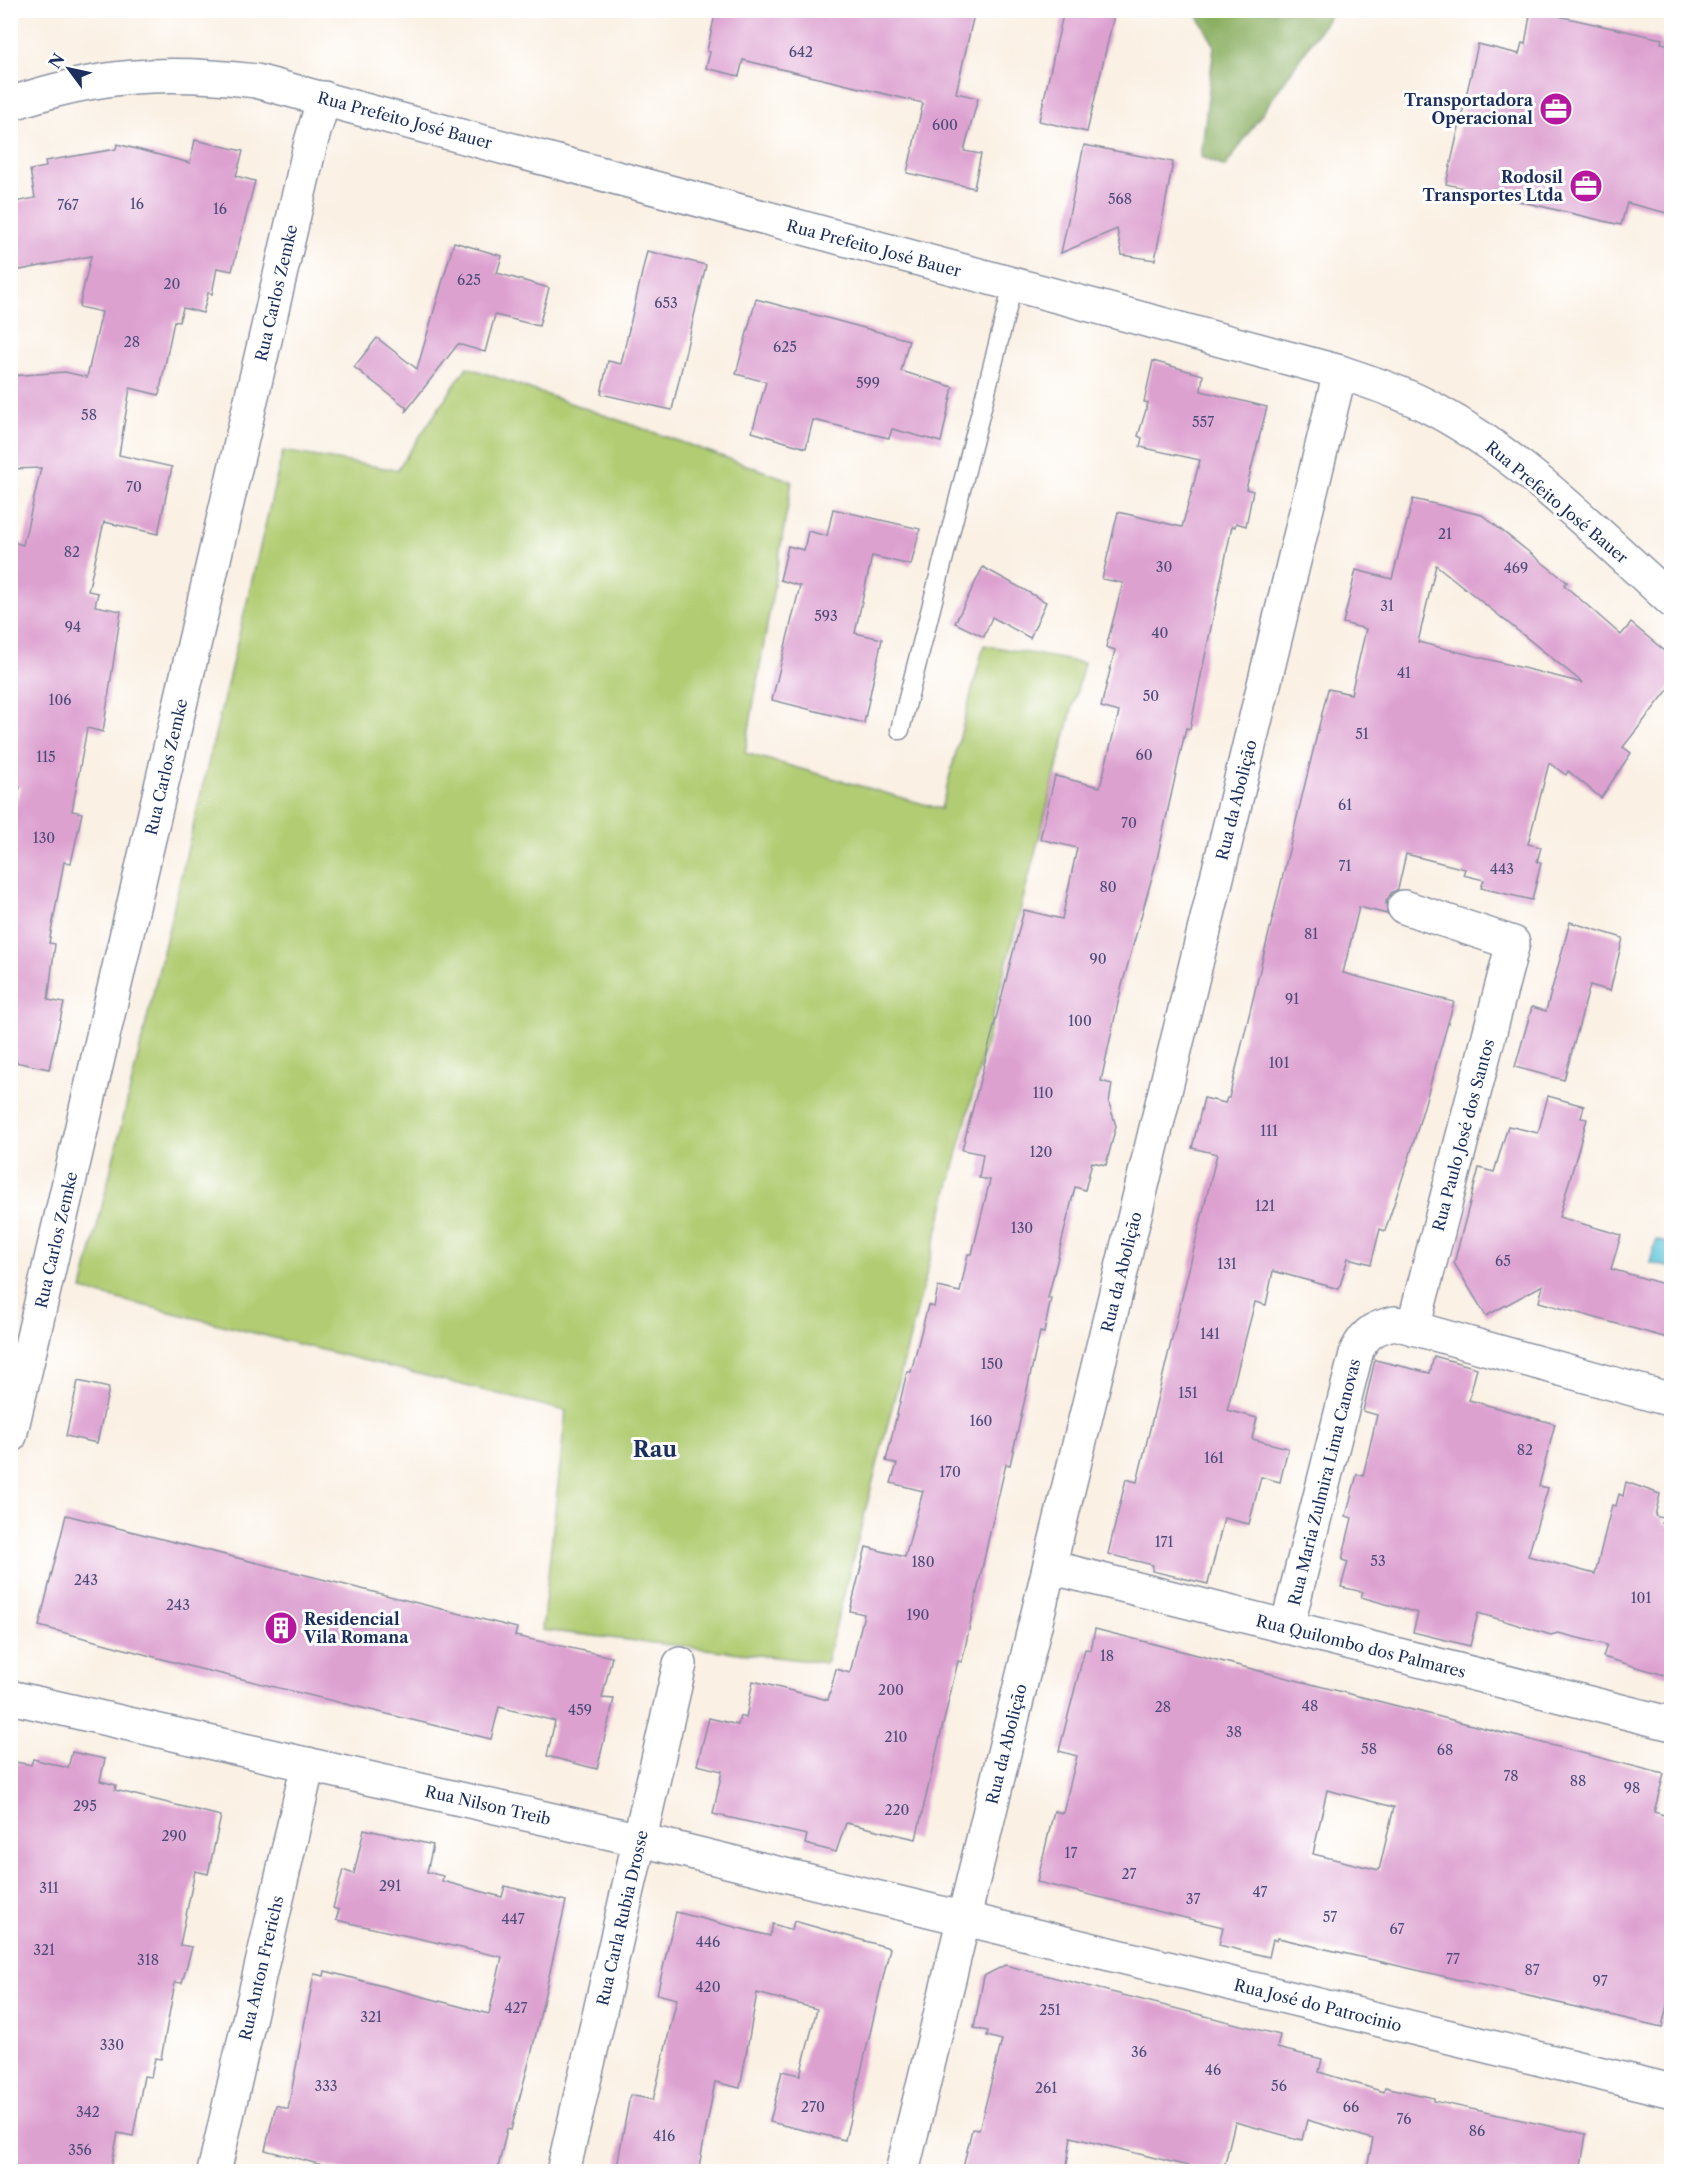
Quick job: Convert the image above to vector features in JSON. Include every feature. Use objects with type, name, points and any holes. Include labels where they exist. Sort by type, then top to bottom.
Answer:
[{"type":"street","name":"Rua Prefeito José Bauer","points":[[10,104],[58,87],[130,75],[204,74],[256,81],[1340,372],[1395,391],[1438,412],[1488,442],[1534,478],[1671,601]]},
{"type":"street","name":"Rua Carlos Zemke","points":[[10,1436],[311,142],[324,98]]},
{"type":"street","name":"Rua da Abolição","points":[[902,2172],[1340,372]]},
{"type":"street","name":"Rua Paulo José dos Santos","points":[[1404,907],[1513,943],[1413,1328]]},
{"type":"street","name":"Rua Maria Zulmira Lima Canovas","points":[[1287,1627],[1357,1350],[1364,1337],[1376,1327],[1395,1323],[1671,1400]]},
{"type":"street","name":"Rua Quilombo dos Palmares","points":[[1050,1567],[1671,1724]]},
{"type":"street","name":"Rua Carla Rubia Drosse","points":[[563,2172],[680,1664]]},
{"type":"street","name":"Rua Nilson Treib","points":[[10,1697],[641,1840],[964,1920]]},
{"type":"street","name":"Rua Anton Frerichs","points":[[214,2172],[308,1764]]},
{"type":"street","name":"Rua José do Patrocinio","points":[[964,1920],[1671,2091]]},
{"type":"lane","points":[[900,730],[1013,285]]},
{"type":"green space","points":[[1195,11],[1333,11],[1225,167],[1201,157],[1214,45]]},
{"type":"green space","points":[[467,367],[792,481],[745,753],[941,809],[984,645],[1084,663],[826,1663],[542,1630],[566,1411],[82,1290],[283,451],[397,470]]},
{"type":"water","points":[[1656,1240],[1671,1244],[1671,1268],[1650,1263]]},
{"type":"building","points":[[716,10],[975,10],[956,93],[978,98],[964,151],[981,154],[974,188],[907,173],[923,103],[743,60],[739,76],[706,68],[710,52],[707,51]]},
{"type":"building","points":[[1064,10],[1096,10],[1114,15],[1087,132],[1039,121]]},
{"type":"building","name":"Transportadora Operacional","points":[[1531,10],[1662,39],[1661,43],[1671,45],[1671,214],[1627,203],[1621,225],[1446,184],[1478,44],[1519,54],[1522,43],[1525,44]]},
{"type":"building","points":[[195,140],[243,151],[236,176],[255,181],[232,271],[217,268],[212,294],[208,293],[203,313],[183,308],[179,322],[174,321],[159,395],[130,388],[119,455],[172,467],[158,534],[104,522],[88,591],[98,593],[95,606],[121,611],[103,732],[87,728],[72,811],[82,813],[71,863],[64,862],[49,943],[55,944],[48,1000],[64,1003],[49,1069],[10,1061],[10,827],[20,787],[10,785],[10,541],[23,545],[41,468],[10,469],[10,376],[65,372],[87,377],[102,312],[79,307],[91,256],[10,272],[10,203],[35,198],[30,170],[46,167],[45,161],[116,149],[117,144],[190,163]]},
{"type":"building","points":[[1084,145],[1173,162],[1155,260],[1122,255],[1117,229],[1061,253]]},
{"type":"building","points":[[454,242],[502,256],[497,273],[549,288],[539,326],[495,315],[485,352],[458,344],[406,411],[406,407],[354,367],[377,338],[417,369]]},
{"type":"building","points":[[647,251],[706,265],[672,410],[601,394],[608,361],[621,364]]},
{"type":"building","points":[[756,299],[909,340],[901,371],[953,387],[941,442],[892,429],[889,438],[813,420],[806,448],[752,432],[766,382],[736,374]]},
{"type":"building","points":[[1153,361],[1203,375],[1201,391],[1267,407],[1246,489],[1253,491],[1246,526],[1236,523],[1235,527],[1232,526],[1190,729],[1186,728],[1157,859],[1121,989],[1101,1081],[1112,1084],[1109,1103],[1116,1126],[1106,1165],[1092,1162],[1085,1190],[1075,1187],[1048,1298],[1051,1298],[1044,1333],[1040,1332],[1010,1465],[1006,1464],[962,1662],[958,1661],[916,1839],[846,1823],[836,1852],[805,1844],[807,1835],[713,1814],[722,1771],[697,1765],[709,1718],[738,1725],[740,1716],[746,1718],[753,1681],[828,1700],[836,1669],[850,1673],[864,1614],[850,1611],[866,1547],[905,1557],[923,1491],[891,1483],[897,1464],[886,1461],[907,1372],[911,1372],[928,1305],[934,1307],[938,1287],[960,1292],[968,1254],[972,1254],[990,1180],[979,1178],[983,1154],[962,1150],[1024,910],[1062,919],[1077,848],[1040,839],[1055,776],[1100,787],[1119,712],[1101,707],[1115,650],[1106,647],[1123,583],[1102,579],[1118,512],[1182,527],[1200,460],[1140,447],[1142,438],[1138,436],[1148,403],[1144,402]]},
{"type":"building","points":[[1413,499],[1482,515],[1567,582],[1564,585],[1621,635],[1631,623],[1671,656],[1671,686],[1623,747],[1631,753],[1601,798],[1568,771],[1566,775],[1549,763],[1528,844],[1541,847],[1537,862],[1541,863],[1532,900],[1481,888],[1484,880],[1463,875],[1465,869],[1406,854],[1398,889],[1391,893],[1386,902],[1387,914],[1359,907],[1343,973],[1454,1002],[1410,1155],[1385,1231],[1380,1229],[1371,1264],[1348,1258],[1339,1289],[1273,1271],[1266,1305],[1255,1302],[1227,1410],[1257,1418],[1252,1439],[1288,1448],[1280,1482],[1261,1477],[1249,1524],[1224,1518],[1208,1584],[1152,1571],[1153,1565],[1108,1554],[1126,1479],[1137,1482],[1217,1154],[1192,1148],[1204,1098],[1225,1103],[1229,1098],[1328,689],[1351,694],[1366,629],[1343,623],[1356,570],[1392,579]],"holes":[[[1436,565],[1583,683],[1418,642]]]},
{"type":"building","points":[[833,509],[920,529],[911,565],[872,556],[855,633],[882,639],[864,723],[772,700],[800,586],[780,580],[788,546],[804,550],[808,531],[827,536]]},
{"type":"building","points":[[983,567],[1046,602],[1030,638],[992,617],[984,637],[955,623]]},
{"type":"building","points":[[1570,922],[1623,938],[1610,991],[1590,985],[1564,1080],[1515,1067],[1532,1007],[1546,1011]]},
{"type":"building","points":[[1548,1096],[1584,1106],[1581,1118],[1587,1119],[1559,1217],[1621,1235],[1611,1269],[1671,1286],[1671,1339],[1539,1302],[1543,1285],[1486,1316],[1454,1263],[1479,1168],[1494,1172],[1508,1126],[1538,1133]]},
{"type":"building","points":[[1434,1356],[1477,1368],[1469,1400],[1555,1424],[1539,1486],[1548,1488],[1528,1556],[1595,1574],[1612,1505],[1616,1506],[1619,1494],[1623,1496],[1626,1482],[1660,1494],[1655,1516],[1663,1518],[1662,1523],[1671,1526],[1671,1677],[1603,1657],[1607,1645],[1558,1633],[1551,1635],[1478,1613],[1470,1646],[1413,1632],[1418,1613],[1361,1597],[1363,1592],[1341,1587],[1348,1562],[1342,1560],[1352,1518],[1346,1516],[1357,1474],[1363,1476],[1377,1415],[1363,1411],[1375,1360],[1430,1373]]},
{"type":"building","points":[[78,1381],[109,1388],[97,1443],[66,1436]]},
{"type":"building","points":[[66,1515],[517,1628],[515,1636],[612,1657],[602,1698],[614,1699],[597,1769],[547,1756],[555,1721],[499,1707],[491,1739],[192,1667],[39,1626]]},
{"type":"building","points":[[1095,1629],[1664,1774],[1654,1812],[1671,1817],[1671,1988],[1662,2027],[1278,1938],[1277,1941],[1273,1939],[1269,1957],[1219,1945],[1223,1927],[1037,1882],[1054,1811],[1063,1813],[1077,1756],[1059,1751],[1085,1649],[1091,1650]],"holes":[[[1327,1790],[1394,1807],[1379,1870],[1313,1854]]]},
{"type":"building","points":[[72,1752],[105,1759],[100,1781],[116,1785],[115,1790],[221,1816],[208,1874],[195,1871],[180,1945],[192,1947],[182,1983],[175,1982],[161,2059],[155,2058],[151,2077],[144,2076],[133,2136],[118,2133],[110,2172],[10,2172],[10,1761],[31,1765],[33,1759],[68,1768]]},
{"type":"building","points":[[364,1829],[433,1845],[427,1872],[443,1876],[442,1881],[502,1897],[505,1886],[566,1901],[532,2051],[511,2130],[507,2129],[497,2172],[349,2172],[265,2150],[276,2105],[288,2109],[314,1974],[324,1976],[325,1971],[489,2014],[502,1957],[336,1920],[339,1910],[333,1908],[343,1870],[354,1874]]},
{"type":"building","points":[[676,1912],[770,1936],[773,1924],[792,1930],[794,1921],[890,1948],[845,2140],[770,2122],[782,2071],[800,2075],[817,2009],[757,1993],[740,2088],[715,2082],[698,2172],[616,2172],[630,2095],[653,2100],[677,1999],[657,1994]]},
{"type":"building","points":[[1005,1965],[1280,2035],[1277,2048],[1322,2059],[1319,2072],[1384,2092],[1385,2087],[1434,2098],[1434,2101],[1586,2134],[1580,2172],[1366,2172],[1373,2139],[1307,2120],[1302,2140],[1235,2122],[1223,2172],[1212,2172],[1071,2137],[1066,2172],[962,2172],[972,2129],[979,2130],[1002,2040],[987,2036],[988,2031],[974,2028],[984,1976]]},
{"type":"place","name":"Transportadora Operacional","points":[[1556,109]]},
{"type":"place","name":"Rodosil Transportes Ltda","points":[[1586,186]]},
{"type":"place","name":"Residencial Vila Romana","points":[[281,1628]]},
{"type":"district","name":"Rau","points":[[655,1449]]}]
